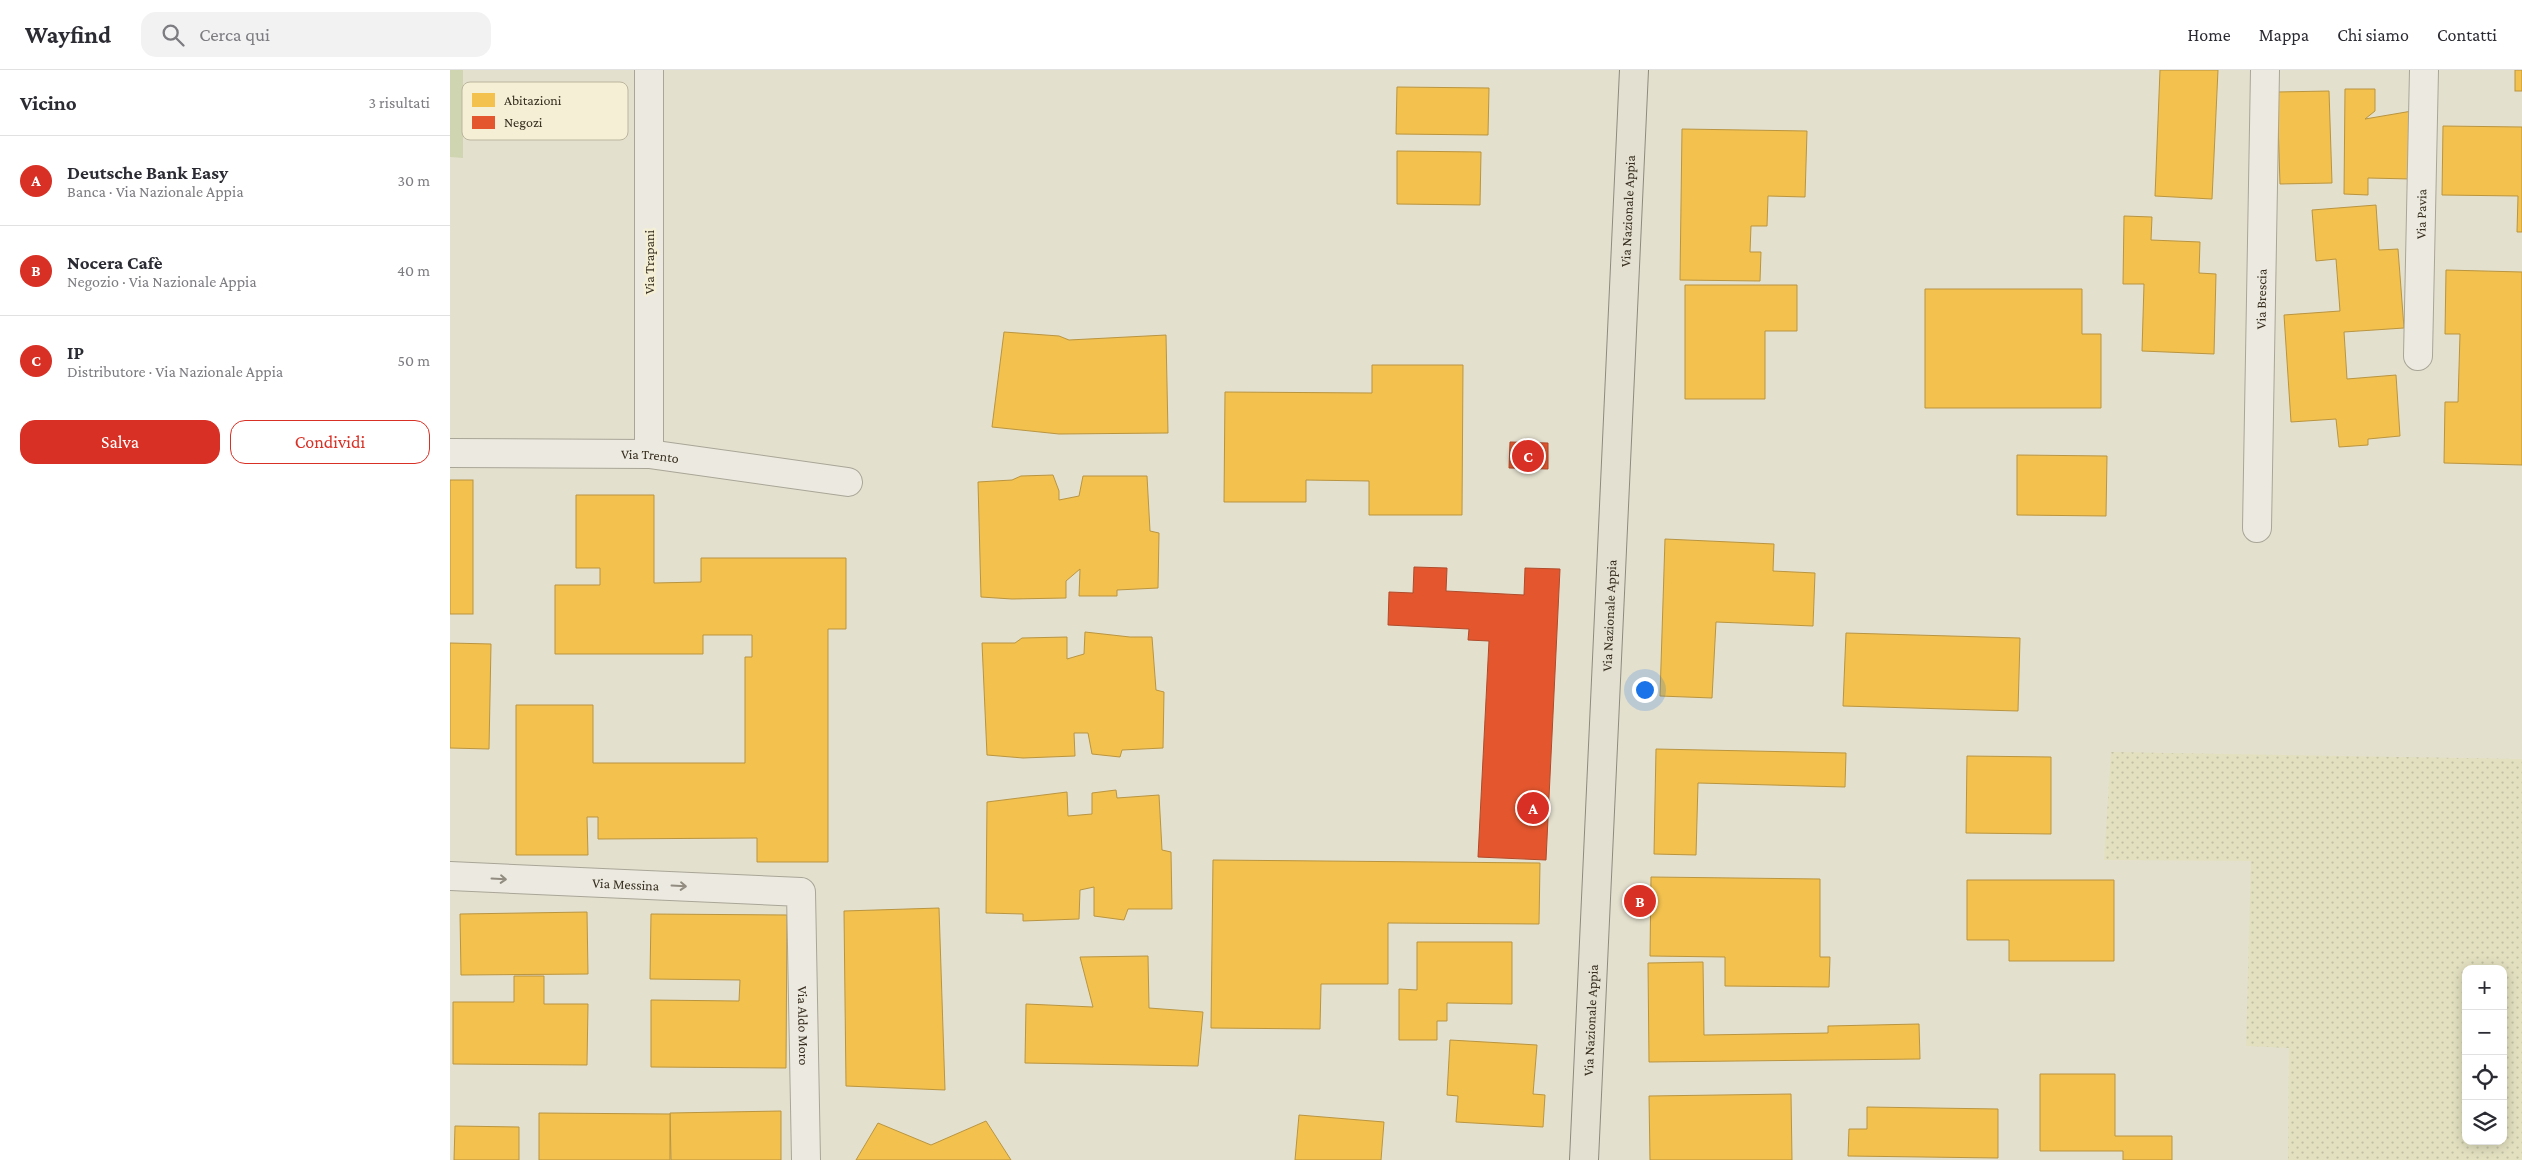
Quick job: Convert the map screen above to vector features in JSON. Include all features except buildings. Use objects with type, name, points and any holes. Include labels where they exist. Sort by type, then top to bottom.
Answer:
[{"type":"main road","name":"Via Nazionale Appia","points":[[1584,1160],[1634,70]]},
{"type":"street","name":"Via Trapani","points":[[649,70],[649,454]]},
{"type":"street","name":"Via Brescia","points":[[2257,528],[2265,70]]},
{"type":"street","name":"Via Pavia","points":[[2418,356],[2424,70]]},
{"type":"street","name":"Via Trento","points":[[450,453],[649,454],[848,482]]},
{"type":"street","name":"Via Messina","points":[[450,876],[801,892]]},
{"type":"street","name":"Via Aldo Moro","points":[[801,892],[806,1160]]},
{"type":"shaded area","points":[[2111,752],[2522,759],[2522,1160],[2288,1160],[2289,1048],[2246,1046],[2251,861],[2104,860]]},
{"type":"green space","points":[[450,70],[463,70],[463,158],[450,157]]},
{"type":"place","name":"IP","points":[[1528,456]]},
{"type":"place","name":"Deutsche Bank Easy","points":[[1533,808]]},
{"type":"place","name":"Nocera Cafè","points":[[1640,901]]}]
